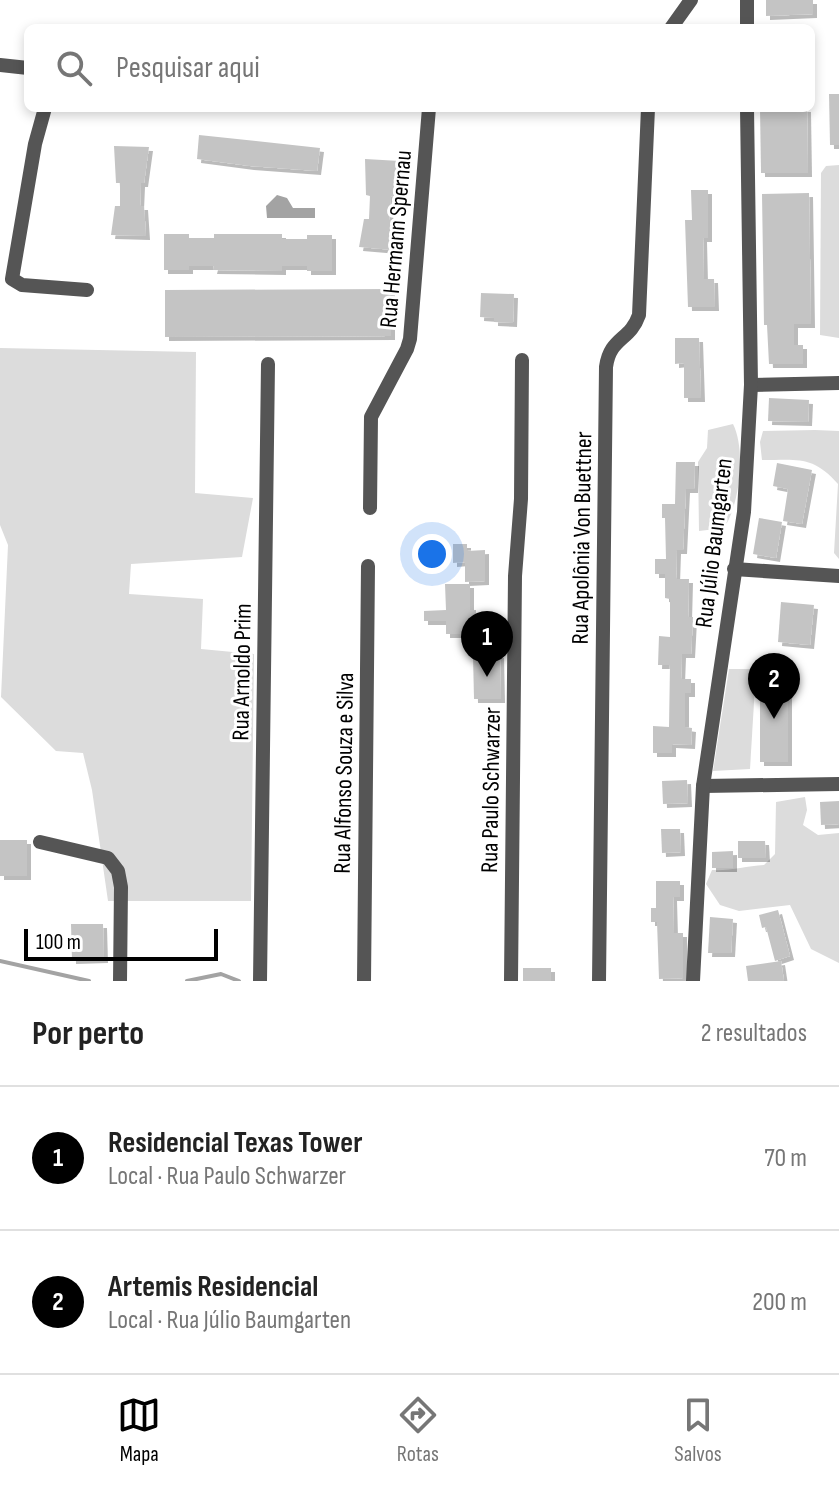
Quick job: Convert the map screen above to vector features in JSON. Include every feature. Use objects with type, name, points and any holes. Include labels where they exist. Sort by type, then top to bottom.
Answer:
[{"type":"street","points":[[674,24],[688,2]]},
{"type":"street","points":[[745,3],[747,24]]},
{"type":"street","points":[[0,65],[24,68]]},
{"type":"street","points":[[44,112],[35,144],[12,279],[22,285],[87,290]]},
{"type":"street","name":"Rua Hermann Spernau","points":[[370,508],[371,417],[410,339],[429,112]]},
{"type":"street","name":"Rua Apolônia Von Buettner","points":[[599,981],[606,367],[610,349],[635,327],[639,315],[648,112]]},
{"type":"street","name":"Rua Júlio Baumgarten","points":[[693,981],[703,786],[744,512],[751,385],[747,112]]},
{"type":"street","name":"Rua Paulo Schwarzer","points":[[511,981],[515,576],[521,499],[522,360]]},
{"type":"street","name":"Rua Arnoldo Prim","points":[[260,981],[268,364]]},
{"type":"street","points":[[751,385],[839,383]]},
{"type":"street","name":"Rua Alfonso Souza e Silva","points":[[364,981],[368,566]]},
{"type":"street","points":[[734,569],[839,576]]},
{"type":"street","points":[[703,786],[839,784]]},
{"type":"street","points":[[40,842],[108,858],[118,871],[121,887],[120,981]]},
{"type":"shaded area","points":[[839,165],[839,338],[820,335],[821,173],[826,166]]},
{"type":"shaded area","points":[[277,195],[287,198],[293,208],[315,208],[315,218],[267,218],[266,206]]},
{"type":"shaded area","points":[[0,348],[196,352],[195,493],[253,498],[242,557],[131,564],[129,594],[203,599],[201,649],[254,654],[251,901],[108,901],[92,790],[83,753],[56,751],[1,697],[8,545],[0,525]]},
{"type":"shaded area","points":[[733,424],[740,462],[730,518],[724,528],[699,531],[698,462],[707,448],[708,430]]},
{"type":"shaded area","points":[[763,431],[839,431],[839,559],[834,553],[838,484],[820,468],[804,461],[762,460],[760,442]]},
{"type":"shaded area","points":[[729,669],[756,669],[750,769],[713,771]]},
{"type":"shaded area","points":[[805,797],[807,810],[803,825],[818,835],[839,833],[839,963],[811,949],[790,905],[739,911],[720,905],[706,884],[712,870],[764,865],[775,854],[776,802]]},
{"type":"building","points":[[766,0],[813,0],[813,14],[766,16]]},
{"type":"building","points":[[829,94],[839,94],[839,145],[830,145]]},
{"type":"building","points":[[760,112],[807,112],[808,173],[761,173]]},
{"type":"building","points":[[199,135],[320,148],[317,171],[197,159]]},
{"type":"building","points":[[114,146],[149,147],[144,183],[141,183],[140,206],[144,206],[146,236],[111,235],[115,206],[120,206]]},
{"type":"building","points":[[365,159],[400,161],[395,197],[391,196],[389,220],[393,220],[394,250],[359,247],[364,219],[369,219],[370,196],[366,195]]},
{"type":"building","points":[[691,190],[708,190],[708,238],[703,238],[704,279],[714,279],[715,307],[688,307],[685,220],[692,220]]},
{"type":"building","points":[[809,193],[811,324],[794,324],[794,345],[803,345],[803,364],[769,364],[767,325],[764,325],[762,194]]},
{"type":"building","points":[[164,234],[214,238],[214,234],[282,234],[282,239],[332,235],[332,271],[307,271],[307,266],[282,266],[282,271],[213,270],[214,266],[164,270]]},
{"type":"building","points":[[391,289],[391,336],[165,337],[165,290]]},
{"type":"building","points":[[481,293],[514,294],[513,323],[494,322],[494,318],[480,317]]},
{"type":"building","points":[[675,338],[699,338],[701,398],[684,398],[684,363],[675,364]]},
{"type":"building","points":[[769,398],[809,400],[808,422],[768,421]]},
{"type":"building","points":[[676,462],[695,462],[694,489],[686,489],[683,550],[677,550],[676,579],[689,579],[688,617],[693,617],[691,654],[682,654],[681,679],[691,679],[691,693],[685,693],[685,727],[692,728],[691,745],[672,744],[672,753],[653,753],[653,726],[669,727],[670,665],[658,665],[659,636],[670,637],[670,599],[665,598],[665,574],[655,574],[655,559],[666,559],[662,504],[675,504]]},
{"type":"building","points":[[777,463],[812,470],[802,524],[783,521],[788,489],[773,486]]},
{"type":"building","points":[[759,518],[782,522],[776,558],[753,554]]},
{"type":"building","points":[[453,544],[467,544],[467,551],[485,550],[485,581],[465,582],[465,562],[453,563]]},
{"type":"building","points":[[445,584],[470,584],[470,610],[476,610],[472,634],[446,634],[446,621],[424,621],[424,611],[446,610]]},
{"type":"building","points":[[781,602],[814,605],[810,645],[778,642]]},
{"type":"building","points":[[500,654],[501,699],[474,699],[473,655]]},
{"type":"building","points":[[760,676],[788,676],[788,762],[760,762]]},
{"type":"building","points":[[687,780],[688,803],[663,804],[662,781]]},
{"type":"building","points":[[839,801],[839,824],[821,825],[820,802]]},
{"type":"building","points":[[661,829],[680,829],[681,852],[662,853]]},
{"type":"building","points":[[0,840],[27,840],[27,876],[0,876]]},
{"type":"building","points":[[738,841],[765,841],[766,858],[738,858]]},
{"type":"building","points":[[733,851],[733,868],[712,868],[712,852]]},
{"type":"building","points":[[656,881],[680,881],[680,897],[673,897],[674,933],[683,933],[683,978],[659,979],[657,922],[651,922],[651,908],[656,908]]},
{"type":"building","points":[[778,910],[790,956],[775,961],[766,927],[762,928],[759,915]]},
{"type":"building","points":[[710,917],[733,919],[731,953],[708,953]]},
{"type":"building","points":[[71,924],[103,924],[104,959],[72,960]]},
{"type":"building","points":[[781,961],[784,981],[748,981],[746,966]]},
{"type":"building","points":[[523,968],[551,968],[551,981],[523,981]]},
{"type":"waterway","points":[[0,961],[89,981]]},
{"type":"waterway","points":[[187,981],[221,974],[239,981]]},
{"type":"place","name":"Residencial Texas Tower","points":[[487,677]]},
{"type":"place","name":"Artemis Residencial","points":[[774,719]]}]
